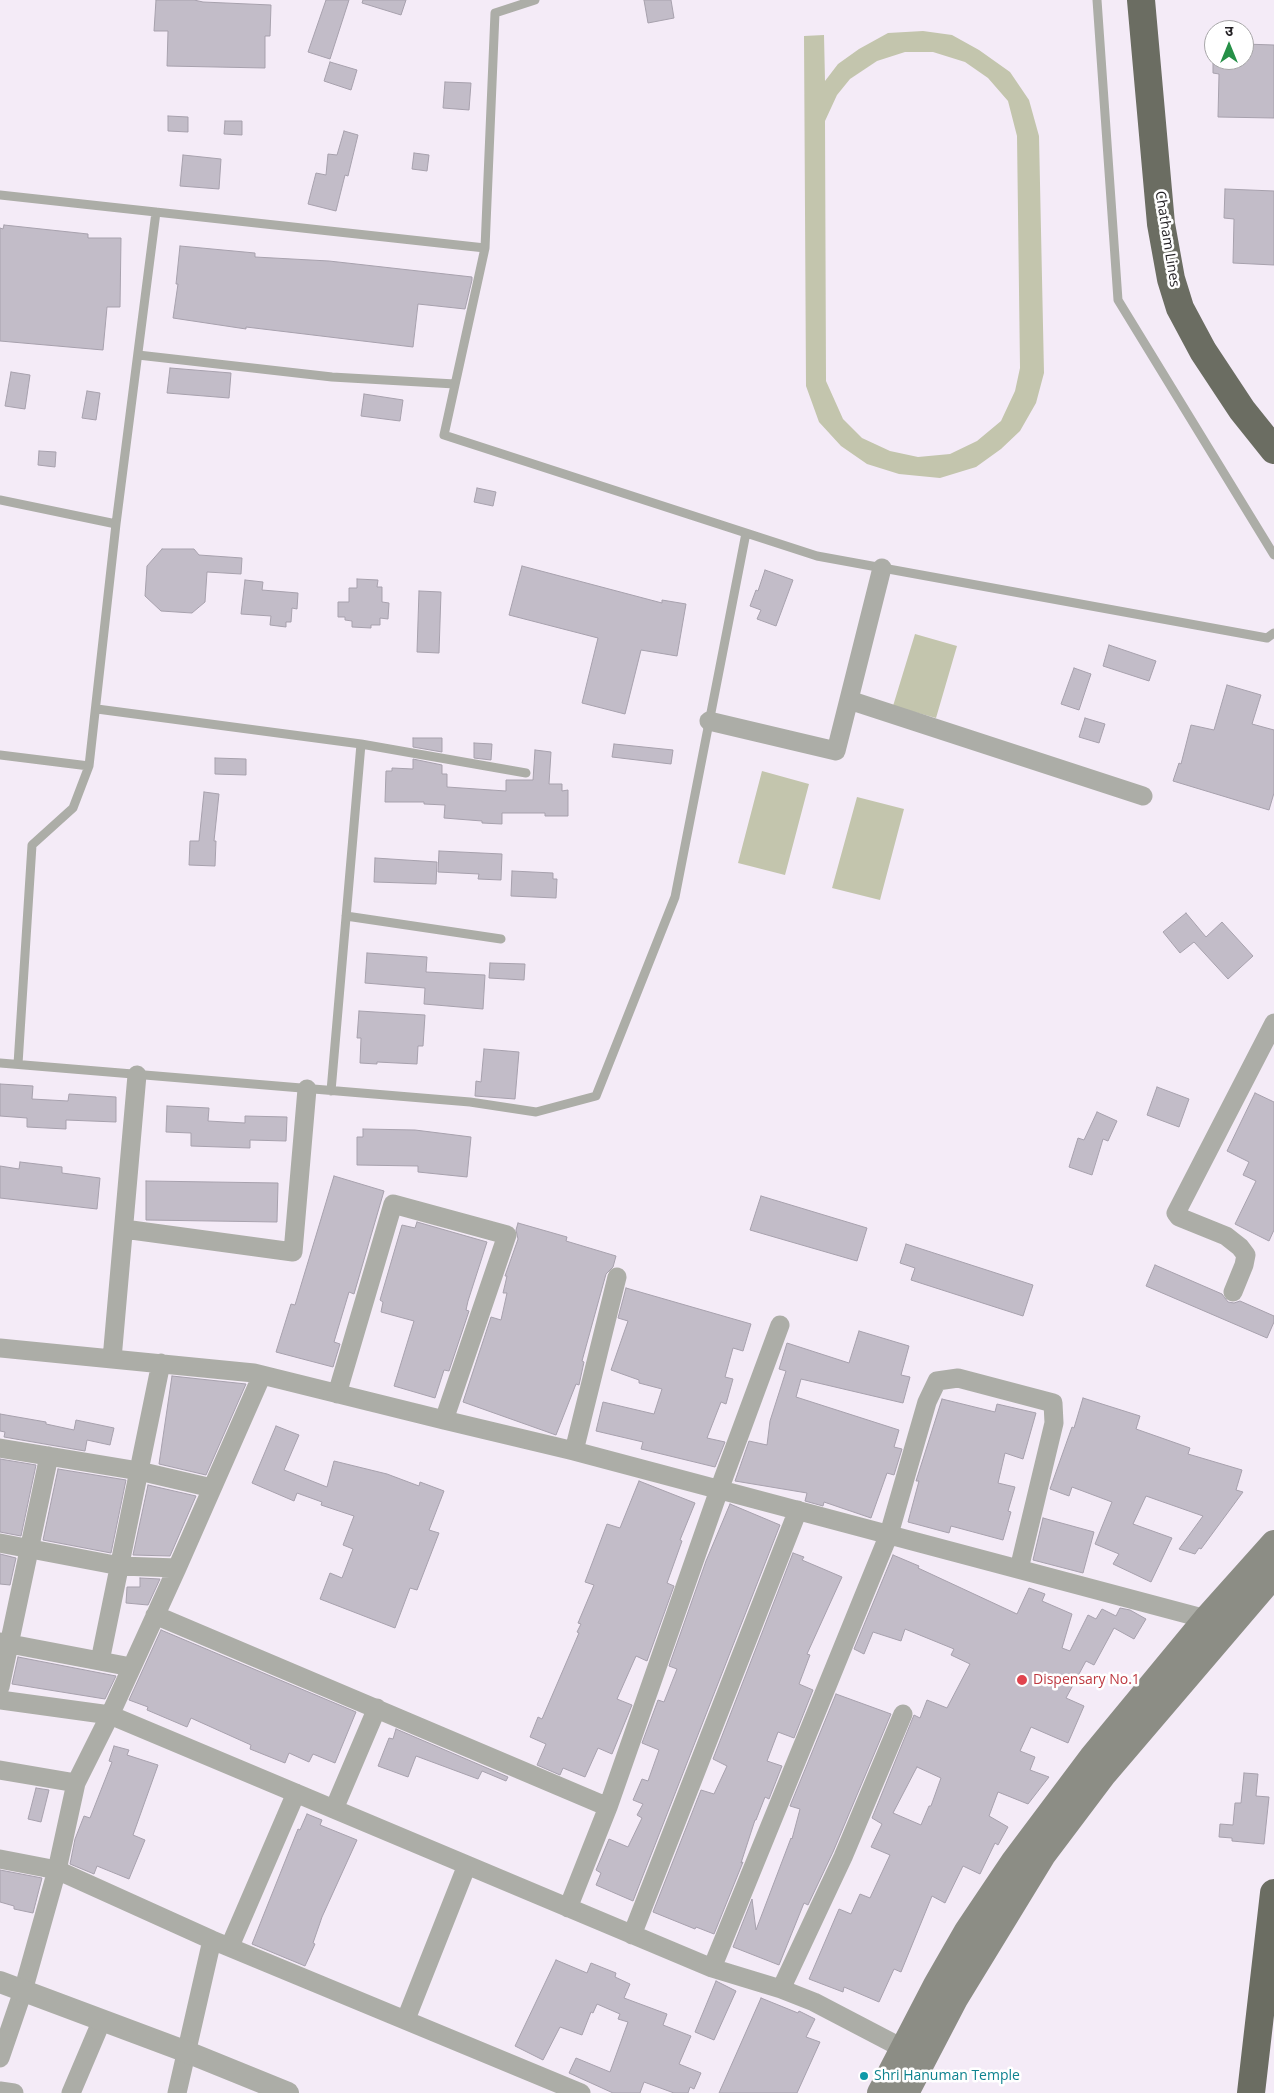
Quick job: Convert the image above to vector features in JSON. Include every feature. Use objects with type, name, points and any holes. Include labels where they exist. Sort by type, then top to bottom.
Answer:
[{"type":"highway","name":"Chatham Lines","points":[[1141,0],[1161,224],[1180,308],[1208,358],[1242,410],[1274,450]]},
{"type":"highway","name":"Chatham Lines","points":[[1158,0],[1181,238],[1187,270],[1195,298],[1222,350],[1274,419]]},
{"type":"highway","points":[[1251,2093],[1274,1892]]},
{"type":"highway","points":[[1268,2093],[1274,2032]]},
{"type":"main road","points":[[880,2093],[936,1985],[967,1931],[1014,1862],[1092,1757],[1206,1619],[1274,1543]]},
{"type":"main road","points":[[906,2093],[955,1999],[1043,1855],[1104,1774],[1274,1575]]},
{"type":"street","points":[[710,721],[836,751],[882,568]]},
{"type":"street","points":[[849,700],[1143,796]]},
{"type":"street","points":[[1233,1292],[1246,1255],[1226,1236],[1176,1213],[1274,1023]]},
{"type":"street","points":[[112,1358],[138,1074]]},
{"type":"street","points":[[124,1229],[293,1252],[306,1089]]},
{"type":"street","points":[[337,1394],[393,1204],[507,1235],[444,1420]]},
{"type":"street","points":[[574,1450],[616,1277]]},
{"type":"street","points":[[568,1908],[608,1807],[719,1490],[780,1325]]},
{"type":"street","points":[[0,1348],[112,1358],[262,1375],[574,1450],[1206,1619]]},
{"type":"street","points":[[100,1661],[161,1364]]},
{"type":"street","points":[[0,2058],[23,1991],[57,1870],[76,1783],[110,1715],[262,1375]]},
{"type":"street","points":[[712,1968],[888,1534],[927,1402],[936,1381],[958,1378],[1053,1403],[1054,1423],[1019,1569]]},
{"type":"street","points":[[0,1448],[139,1471],[212,1488]]},
{"type":"street","points":[[0,1687],[5,1643],[30,1549],[49,1456]]},
{"type":"street","points":[[632,1935],[798,1510]]},
{"type":"street","points":[[0,1543],[120,1566],[177,1568]]},
{"type":"street","points":[[155,1615],[608,1807]]},
{"type":"street","points":[[5,1643],[131,1667]]},
{"type":"street","points":[[0,1700],[110,1715],[712,1968],[781,1989],[814,2002],[904,2049]]},
{"type":"street","points":[[334,1809],[377,1708]]},
{"type":"street","points":[[781,1989],[843,1856],[903,1714]]},
{"type":"street","points":[[0,1770],[76,1783]]},
{"type":"street","points":[[230,1946],[296,1793]]},
{"type":"street","points":[[0,1859],[57,1870],[212,1940],[581,2093]]},
{"type":"street","points":[[406,2019],[467,1865]]},
{"type":"street","points":[[177,2093],[212,1940]]},
{"type":"street","points":[[0,1982],[187,2052],[288,2093]]},
{"type":"street","points":[[71,2093],[102,2020]]},
{"type":"street","points":[[0,2091],[14,2093]]},
{"type":"lane","points":[[535,0],[495,13],[485,248],[444,434],[817,556],[1267,638],[1274,633]]},
{"type":"lane","points":[[1097,0],[1118,300],[1274,555]]},
{"type":"lane","points":[[0,195],[485,248]]},
{"type":"lane","points":[[18,1064],[32,845],[73,808],[89,766],[97,709],[116,524],[156,212]]},
{"type":"lane","points":[[138,355],[332,377],[455,384]]},
{"type":"lane","points":[[0,500],[116,524]]},
{"type":"lane","points":[[0,1063],[470,1102],[536,1112],[596,1096],[675,897],[746,533]]},
{"type":"lane","points":[[97,709],[361,744],[526,774]]},
{"type":"lane","points":[[331,1091],[361,744]]},
{"type":"lane","points":[[0,755],[89,766]]},
{"type":"lane","points":[[346,916],[501,939]]},
{"type":"green space","points":[[923,31],[952,35],[979,50],[1010,72],[1029,100],[1039,136],[1044,373],[1036,403],[1020,431],[1001,449],[976,467],[940,478],[899,474],[867,464],[841,446],[819,422],[806,386],[804,36],[824,35],[825,81],[838,64],[859,49],[888,33]],"holes":[[[905,52],[933,52],[965,62],[988,78],[1008,101],[1017,136],[1020,368],[1015,391],[1001,421],[977,441],[950,454],[918,457],[890,451],[862,438],[843,419],[826,381],[825,121],[837,95],[850,79],[877,61]]]},
{"type":"green space","points":[[915,634],[957,646],[936,718],[893,706]]},
{"type":"green space","points":[[762,771],[809,784],[785,875],[738,863]]},
{"type":"green space","points":[[857,797],[904,809],[880,900],[832,888]]},
{"type":"building","points":[[156,0],[194,0],[271,5],[270,36],[265,36],[265,68],[167,66],[168,31],[154,31]]},
{"type":"building","points":[[326,0],[349,0],[330,59],[308,52]]},
{"type":"building","points":[[363,0],[406,0],[401,15],[362,3]]},
{"type":"building","points":[[644,0],[671,0],[674,18],[648,23]]},
{"type":"building","points":[[1254,44],[1274,45],[1274,118],[1218,117],[1219,74],[1213,73],[1213,70],[1254,70]]},
{"type":"building","points":[[330,62],[357,70],[351,90],[324,81]]},
{"type":"building","points":[[445,82],[471,83],[469,110],[443,108]]},
{"type":"building","points":[[168,116],[188,117],[188,132],[168,131]]},
{"type":"building","points":[[225,121],[242,121],[242,135],[224,134]]},
{"type":"building","points":[[344,131],[358,135],[348,176],[345,175],[336,211],[308,204],[316,173],[326,175],[328,154],[337,155]]},
{"type":"building","points":[[414,153],[429,155],[427,171],[412,169]]},
{"type":"building","points":[[183,155],[221,159],[219,189],[180,186]]},
{"type":"building","points":[[1225,189],[1274,191],[1274,265],[1233,263],[1234,219],[1224,218]]},
{"type":"building","points":[[4,225],[88,234],[88,238],[121,238],[120,307],[107,307],[103,350],[0,341],[0,228],[3,229]]},
{"type":"building","points":[[180,246],[255,253],[255,257],[329,261],[472,277],[472,280],[465,309],[418,304],[413,347],[246,327],[246,329],[173,318],[178,284],[176,284]]},
{"type":"building","points":[[170,368],[231,373],[229,398],[167,393]]},
{"type":"building","points":[[11,372],[30,375],[25,409],[5,406]]},
{"type":"building","points":[[87,391],[100,393],[96,420],[82,418]]},
{"type":"building","points":[[364,394],[403,400],[400,421],[361,416]]},
{"type":"building","points":[[39,451],[56,452],[55,467],[38,465]]},
{"type":"building","points":[[477,488],[496,492],[493,506],[474,502]]},
{"type":"building","points":[[162,549],[194,549],[199,555],[242,558],[241,574],[207,572],[205,602],[192,613],[161,611],[145,596],[147,566]]},
{"type":"building","points":[[522,566],[662,603],[662,600],[686,604],[677,656],[641,650],[625,714],[582,703],[598,638],[509,615]]},
{"type":"building","points":[[765,570],[793,580],[776,626],[757,619],[761,610],[750,606],[756,590],[758,591]]},
{"type":"building","points":[[357,579],[378,580],[377,587],[382,587],[382,602],[389,603],[388,619],[380,618],[380,625],[371,625],[371,628],[352,627],[352,621],[345,620],[345,617],[338,617],[338,602],[349,602],[349,588],[357,588]]},
{"type":"building","points":[[245,580],[263,582],[262,590],[298,593],[297,609],[292,608],[291,622],[286,622],[286,627],[270,625],[271,616],[241,614]]},
{"type":"building","points":[[419,591],[441,592],[439,653],[417,652]]},
{"type":"building","points":[[1109,645],[1156,661],[1149,681],[1103,666]]},
{"type":"building","points":[[1074,668],[1091,674],[1079,710],[1061,704]]},
{"type":"building","points":[[1227,685],[1261,695],[1252,724],[1274,730],[1274,793],[1269,810],[1173,781],[1179,763],[1181,764],[1191,725],[1214,730]]},
{"type":"building","points":[[1085,718],[1105,724],[1099,743],[1079,737]]},
{"type":"building","points":[[413,738],[442,738],[442,752],[413,747]]},
{"type":"building","points":[[474,743],[492,744],[491,760],[474,758]]},
{"type":"building","points":[[614,744],[673,750],[671,764],[612,757]]},
{"type":"building","points":[[535,750],[551,752],[549,784],[562,784],[562,791],[568,790],[568,816],[545,816],[545,813],[502,813],[502,824],[482,823],[482,821],[444,818],[445,805],[424,804],[424,802],[385,802],[386,771],[392,771],[392,768],[413,769],[413,759],[442,765],[442,774],[447,774],[447,787],[506,791],[506,780],[533,780]]},
{"type":"building","points":[[215,758],[246,759],[246,775],[215,774]]},
{"type":"building","points":[[204,792],[219,794],[214,841],[216,841],[215,866],[189,865],[190,841],[199,841]]},
{"type":"building","points":[[439,851],[502,854],[501,880],[478,879],[479,874],[438,872]]},
{"type":"building","points":[[375,858],[437,862],[436,884],[374,882]]},
{"type":"building","points":[[512,871],[553,873],[553,879],[557,879],[556,898],[511,896]]},
{"type":"building","points":[[1186,913],[1206,937],[1222,922],[1253,956],[1228,979],[1194,942],[1180,953],[1163,932]]},
{"type":"building","points":[[367,953],[427,957],[426,972],[485,975],[483,1009],[424,1004],[425,988],[365,983]]},
{"type":"building","points":[[490,963],[525,964],[524,980],[489,978]]},
{"type":"building","points":[[359,1011],[425,1015],[423,1046],[418,1046],[417,1064],[360,1063],[361,1038],[357,1038]]},
{"type":"building","points":[[484,1049],[519,1052],[515,1099],[475,1096],[476,1081],[481,1082]]},
{"type":"building","points":[[0,1084],[33,1086],[32,1099],[68,1101],[69,1094],[116,1097],[116,1122],[66,1120],[66,1129],[27,1127],[27,1118],[0,1116]]},
{"type":"building","points":[[1157,1087],[1189,1099],[1179,1127],[1147,1115]]},
{"type":"building","points":[[1255,1093],[1274,1102],[1274,1230],[1269,1241],[1235,1224],[1256,1181],[1243,1175],[1249,1162],[1227,1151]]},
{"type":"building","points":[[167,1106],[209,1108],[208,1121],[245,1123],[245,1116],[287,1117],[286,1141],[250,1140],[250,1148],[191,1146],[191,1133],[166,1132]]},
{"type":"building","points":[[1097,1112],[1117,1121],[1108,1141],[1103,1139],[1092,1175],[1069,1167],[1078,1138],[1084,1140]]},
{"type":"building","points":[[363,1129],[415,1130],[471,1137],[467,1177],[418,1172],[418,1166],[357,1165],[357,1137],[363,1137]]},
{"type":"building","points":[[20,1162],[62,1167],[62,1173],[100,1178],[97,1209],[0,1198],[0,1166],[19,1169]]},
{"type":"building","points":[[334,1176],[384,1191],[354,1294],[349,1292],[334,1342],[340,1344],[333,1367],[276,1352],[291,1304],[295,1305]]},
{"type":"building","points":[[146,1181],[278,1183],[277,1222],[146,1220]]},
{"type":"building","points":[[761,1196],[867,1228],[857,1261],[750,1230]]},
{"type":"building","points":[[417,1222],[487,1242],[468,1301],[466,1310],[469,1311],[449,1371],[444,1370],[435,1398],[394,1386],[414,1321],[381,1312],[383,1302],[380,1300],[402,1225],[415,1228]]},
{"type":"building","points":[[518,1223],[567,1237],[566,1241],[616,1256],[613,1267],[606,1274],[582,1361],[584,1362],[579,1385],[576,1384],[556,1435],[463,1402],[491,1317],[501,1320],[507,1293],[503,1293],[507,1276],[505,1276],[518,1239],[516,1230]]},
{"type":"building","points":[[906,1244],[1033,1285],[1023,1316],[911,1280],[915,1268],[900,1263]]},
{"type":"building","points":[[1155,1265],[1222,1294],[1228,1302],[1240,1301],[1274,1316],[1274,1322],[1267,1338],[1146,1286]]},
{"type":"building","points":[[626,1288],[751,1324],[743,1351],[733,1348],[725,1377],[733,1379],[726,1404],[721,1402],[707,1438],[725,1442],[715,1467],[641,1449],[643,1442],[596,1431],[603,1402],[654,1414],[662,1389],[639,1383],[639,1380],[611,1370],[628,1321],[618,1318]]},
{"type":"building","points":[[859,1331],[909,1346],[901,1375],[910,1377],[903,1403],[801,1379],[796,1397],[899,1430],[894,1447],[902,1449],[894,1475],[887,1473],[871,1518],[824,1502],[823,1506],[805,1501],[807,1493],[735,1481],[749,1441],[767,1445],[770,1421],[786,1371],[779,1369],[787,1343],[849,1363]]},
{"type":"building","points":[[172,1376],[246,1384],[206,1475],[159,1464]]},
{"type":"building","points":[[1083,1398],[1140,1416],[1136,1429],[1190,1448],[1188,1454],[1242,1470],[1236,1490],[1243,1492],[1201,1549],[1199,1548],[1195,1554],[1179,1549],[1203,1516],[1146,1496],[1133,1524],[1172,1538],[1151,1582],[1113,1564],[1119,1554],[1095,1544],[1112,1502],[1072,1487],[1069,1496],[1050,1489],[1072,1427],[1074,1428]]},
{"type":"building","points":[[942,1399],[995,1412],[997,1404],[1036,1413],[1023,1459],[1005,1453],[998,1483],[1015,1487],[1008,1511],[1011,1512],[1003,1540],[951,1526],[949,1533],[908,1522],[919,1481],[916,1481]]},
{"type":"building","points":[[0,1414],[46,1422],[46,1424],[74,1430],[76,1420],[114,1428],[110,1445],[87,1440],[85,1451],[4,1437],[5,1432],[0,1431]]},
{"type":"building","points":[[276,1426],[299,1435],[284,1470],[327,1487],[334,1461],[387,1474],[419,1486],[420,1482],[444,1491],[429,1530],[439,1533],[417,1590],[410,1588],[395,1628],[320,1599],[330,1573],[342,1578],[353,1549],[343,1545],[354,1516],[321,1505],[322,1502],[297,1493],[294,1501],[252,1483]]},
{"type":"building","points":[[0,1459],[36,1465],[21,1536],[0,1532]]},
{"type":"building","points":[[58,1469],[126,1480],[111,1553],[43,1540]]},
{"type":"building","points":[[639,1481],[695,1503],[680,1540],[682,1541],[667,1583],[674,1586],[647,1661],[636,1656],[617,1699],[632,1705],[612,1754],[598,1748],[585,1777],[563,1768],[560,1775],[537,1765],[546,1744],[530,1737],[538,1717],[542,1719],[579,1633],[577,1632],[581,1624],[578,1623],[594,1585],[585,1582],[607,1524],[620,1528]]},
{"type":"building","points":[[148,1485],[196,1496],[170,1556],[133,1555]]},
{"type":"building","points":[[730,1504],[780,1525],[633,1901],[596,1885],[601,1873],[596,1870],[609,1839],[628,1847],[642,1818],[637,1815],[643,1804],[633,1800],[642,1779],[648,1781],[659,1750],[642,1743],[658,1700],[664,1702],[677,1669],[669,1666],[706,1561]]},
{"type":"building","points":[[1043,1518],[1094,1532],[1083,1573],[1033,1560]]},
{"type":"building","points":[[793,1553],[804,1557],[802,1560],[842,1577],[807,1654],[810,1655],[799,1684],[813,1690],[794,1738],[778,1732],[767,1761],[782,1766],[769,1799],[765,1797],[755,1820],[741,1863],[743,1862],[714,1934],[696,1927],[695,1929],[653,1912],[701,1790],[714,1794],[727,1766],[713,1759]]},
{"type":"building","points":[[0,1554],[16,1558],[10,1585],[0,1584]]},
{"type":"building","points":[[893,1555],[1017,1614],[1029,1588],[1045,1594],[1042,1601],[1072,1614],[1062,1648],[1070,1651],[1088,1615],[1096,1619],[1102,1609],[1116,1616],[1120,1608],[1130,1610],[1146,1619],[1134,1639],[1114,1628],[1094,1665],[1086,1661],[1066,1698],[1084,1706],[1068,1743],[1031,1727],[1020,1751],[1035,1757],[1030,1770],[1049,1777],[1028,1804],[998,1792],[989,1816],[1008,1827],[998,1845],[995,1843],[980,1874],[963,1866],[945,1903],[932,1896],[901,1972],[894,1969],[879,2002],[844,1987],[843,1992],[809,1979],[839,1909],[851,1914],[860,1894],[870,1898],[890,1855],[871,1847],[882,1824],[872,1818],[914,1715],[920,1718],[927,1700],[947,1708],[970,1664],[951,1655],[954,1649],[905,1629],[901,1641],[873,1632],[864,1654],[854,1649]],"holes":[[[917,1767],[941,1778],[931,1806],[929,1806],[921,1825],[893,1813]]]},
{"type":"building","points":[[140,1578],[160,1579],[148,1605],[126,1603],[127,1587],[140,1587]]},
{"type":"building","points":[[161,1630],[356,1712],[335,1763],[313,1754],[309,1762],[289,1753],[285,1763],[250,1749],[251,1745],[191,1718],[187,1727],[147,1710],[148,1707],[129,1700]]},
{"type":"building","points":[[18,1657],[116,1676],[105,1699],[12,1684]]},
{"type":"building","points":[[836,1694],[891,1714],[833,1852],[808,1905],[804,1903],[779,1965],[733,1947],[752,1899],[756,1930],[792,1839],[800,1809],[790,1806]]},
{"type":"building","points":[[396,1729],[508,1777],[506,1781],[482,1771],[478,1779],[416,1756],[408,1777],[378,1766],[389,1738],[393,1739]]},
{"type":"building","points":[[114,1746],[129,1750],[127,1755],[158,1765],[133,1835],[145,1840],[129,1879],[97,1866],[94,1874],[70,1864],[75,1839],[84,1816],[90,1818],[112,1762],[109,1761]]},
{"type":"building","points":[[1244,1773],[1258,1774],[1256,1796],[1269,1797],[1264,1844],[1232,1841],[1232,1838],[1219,1837],[1220,1824],[1233,1825],[1235,1803],[1241,1803]]},
{"type":"building","points":[[36,1788],[49,1790],[41,1822],[28,1819]]},
{"type":"building","points":[[307,1814],[322,1820],[320,1825],[357,1840],[322,1917],[313,1943],[315,1944],[305,1966],[252,1944],[298,1829],[300,1830]]},
{"type":"building","points":[[0,1870],[42,1878],[33,1913],[14,1909],[14,1906],[0,1902]]},
{"type":"building","points":[[556,1960],[587,1973],[591,1963],[616,1973],[615,1977],[630,1984],[624,1998],[667,2014],[663,2025],[691,2036],[679,2064],[701,2073],[694,2089],[690,2087],[688,2093],[674,2093],[644,2082],[640,2093],[613,2093],[569,2073],[576,2058],[610,2072],[628,2022],[618,2019],[620,2014],[597,2004],[593,2013],[591,2012],[582,2035],[560,2027],[543,2060],[515,2046]]},
{"type":"building","points":[[716,1981],[736,1991],[714,2040],[695,2032]]},
{"type":"building","points":[[761,1998],[798,2013],[799,2011],[815,2019],[806,2037],[820,2042],[797,2093],[719,2093]]},
{"type":"place","name":"Dispensary No.1","points":[[1022,1680]]},
{"type":"place","name":"Shri Hanuman Temple","points":[[864,2076]]}]
